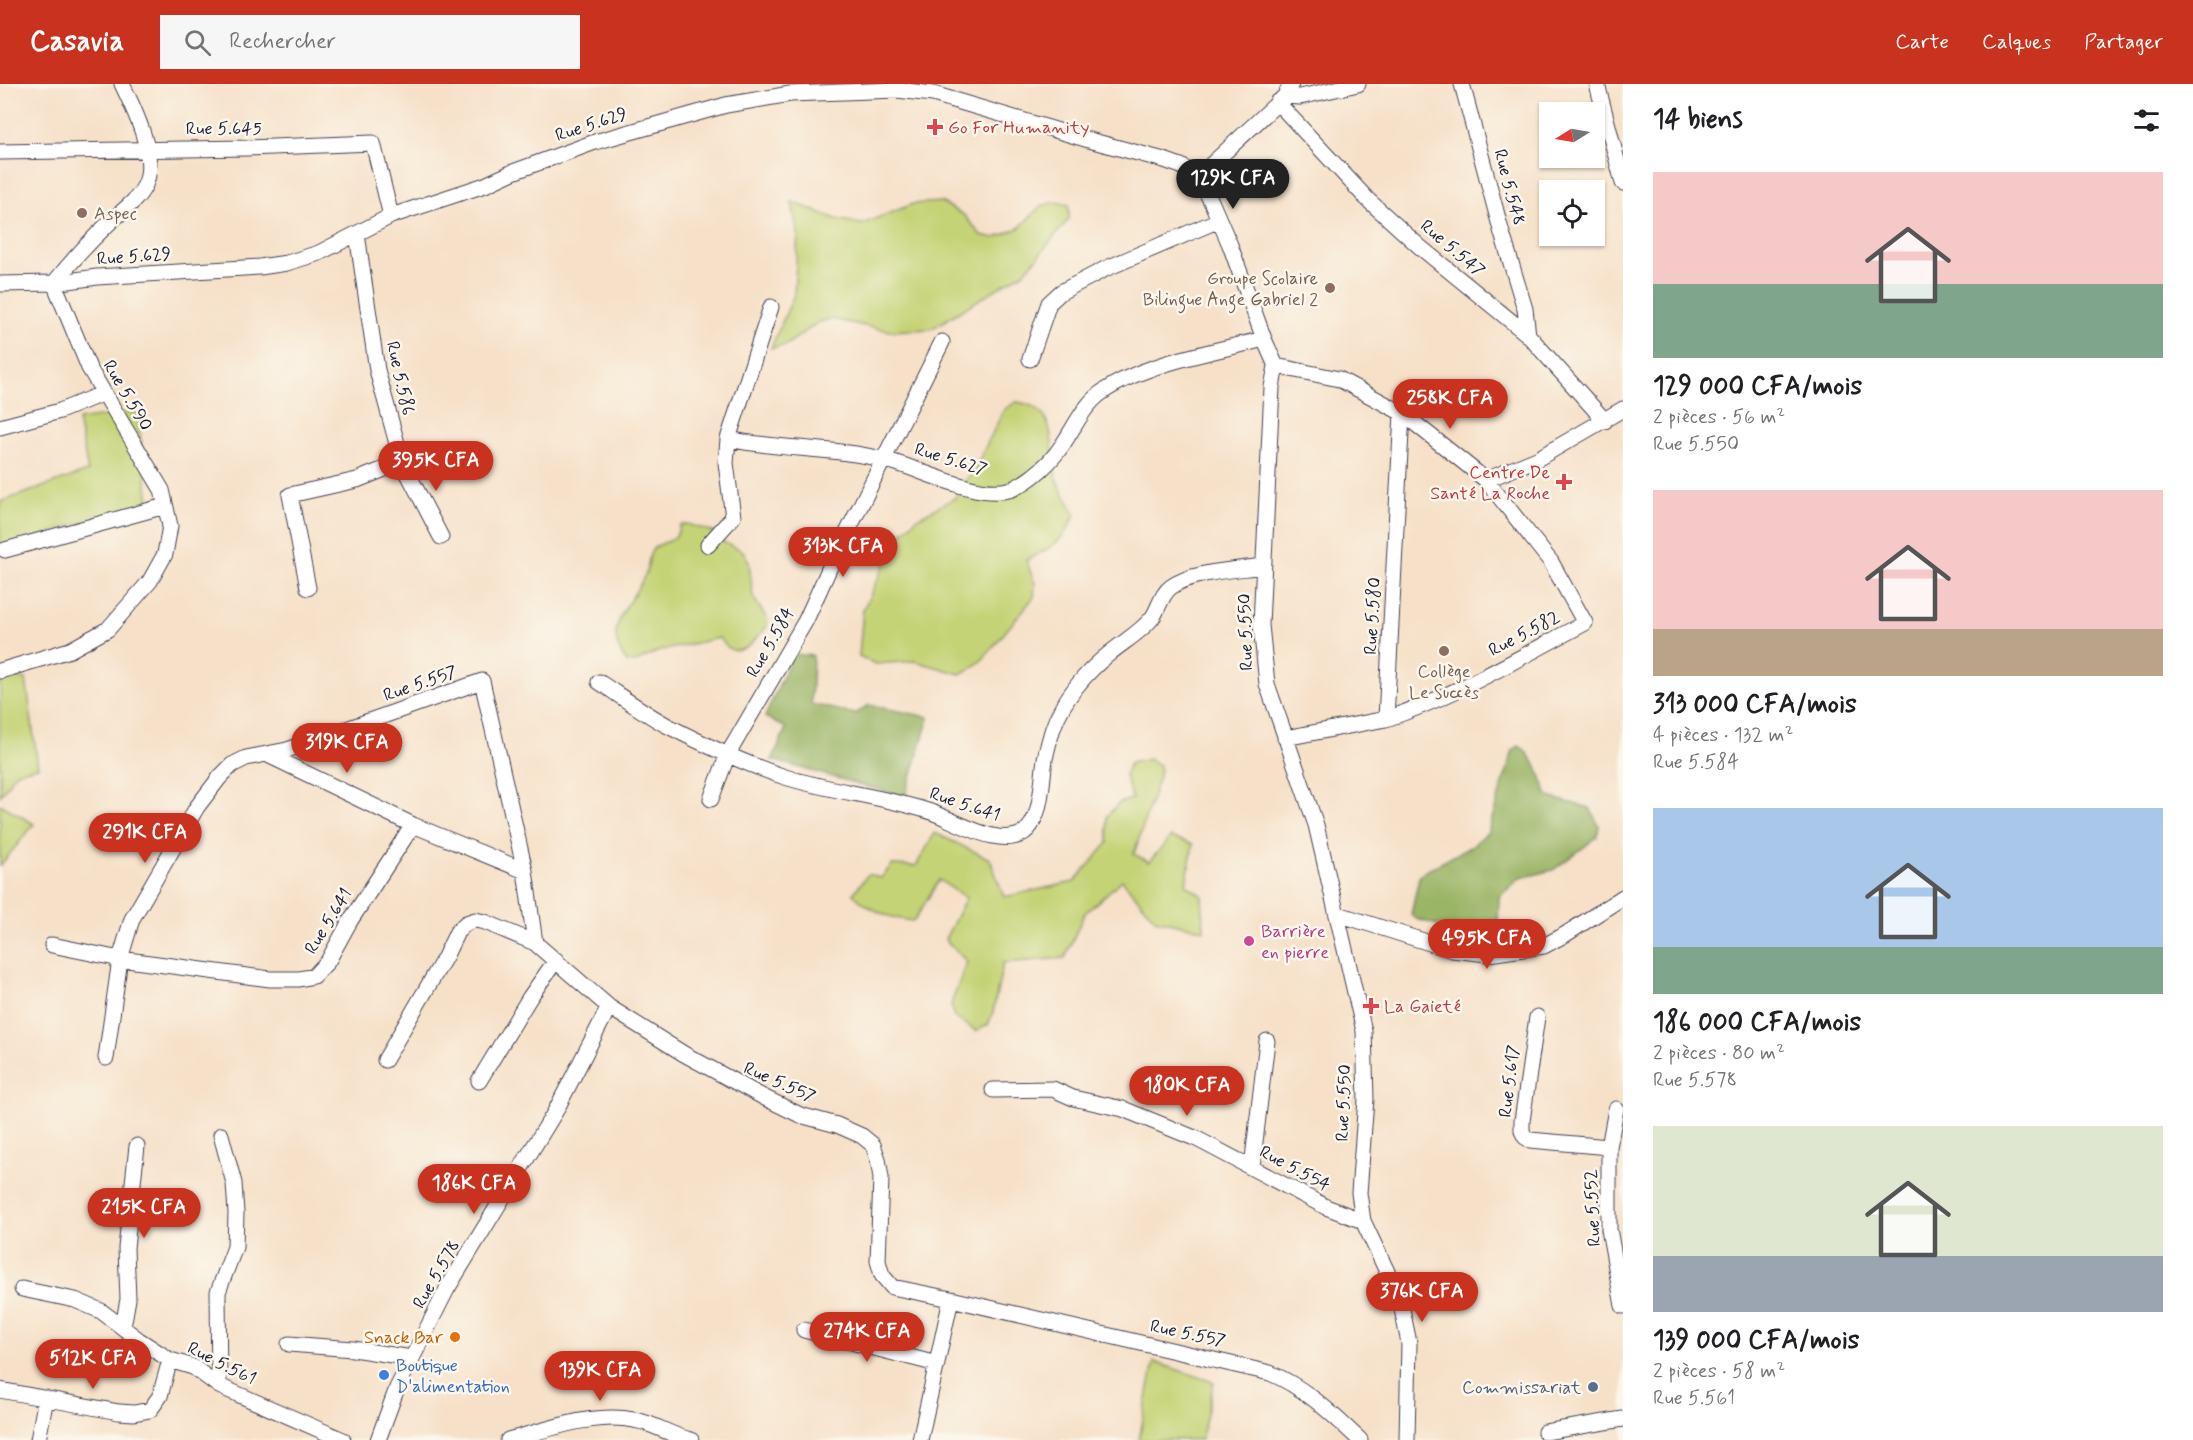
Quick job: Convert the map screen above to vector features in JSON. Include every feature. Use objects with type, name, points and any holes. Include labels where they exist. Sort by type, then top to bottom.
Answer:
[{"type":"street","points":[[54,283],[72,260],[136,199],[146,184],[147,148],[135,112],[122,84]]},
{"type":"street","points":[[1358,84],[1300,97],[1285,94],[1198,177],[1220,220],[1276,366],[1339,379],[1402,413],[1486,480],[1538,459],[1623,409]]},
{"type":"street","name":"Rue 5.548","points":[[1462,84],[1525,309],[1528,335]]},
{"type":"street","points":[[1597,84],[1623,183]]},
{"type":"street","name":"Rue 5.629","points":[[0,284],[54,283],[98,277],[260,267],[287,263],[319,253],[391,216],[485,185],[513,172],[595,142],[726,105],[790,94],[897,90],[933,94],[1089,141],[1164,160],[1181,166],[1198,177]]},
{"type":"street","name":"Rue 5.547","points":[[1285,94],[1368,200],[1528,335],[1605,421]]},
{"type":"street","name":"Rue 5.645","points":[[0,152],[247,148],[373,143],[391,216]]},
{"type":"street","points":[[1030,358],[1049,303],[1061,292],[1105,269],[1220,220]]},
{"type":"street","name":"Rue 5.586","points":[[357,234],[377,370],[402,462],[441,537]]},
{"type":"street","name":"Rue 5.590","points":[[0,671],[70,650],[108,629],[150,581],[165,554],[171,526],[162,490],[89,368],[54,283]]},
{"type":"street","points":[[708,545],[733,517],[726,463],[728,439],[771,307]]},
{"type":"street","name":"Rue 5.627","points":[[728,439],[759,446],[885,460],[994,493],[1010,490],[1047,466],[1088,406],[1099,394],[1153,369],[1264,339]]},
{"type":"street","name":"Rue 5.584","points":[[711,799],[728,754],[806,620],[829,568],[942,342]]},
{"type":"street","name":"Rue 5.550","points":[[1276,366],[1272,387],[1261,625],[1267,684],[1316,825],[1364,1031],[1366,1099],[1359,1193],[1363,1221]]},
{"type":"street","points":[[0,427],[60,411],[104,393]]},
{"type":"street","name":"Rue 5.580","points":[[1386,719],[1402,413]]},
{"type":"street","points":[[308,588],[290,495],[357,480],[402,462]]},
{"type":"street","name":"Rue 5.582","points":[[1386,719],[1420,708],[1448,695],[1585,623],[1551,562],[1486,480]]},
{"type":"street","points":[[5,550],[165,506]]},
{"type":"street","name":"Rue 5.641","points":[[599,682],[667,725],[728,754],[784,776],[932,813],[985,834],[1004,838],[1017,836],[1028,830],[1034,819],[1054,726],[1075,688],[1108,654],[1151,619],[1170,587],[1195,577],[1263,566]]},
{"type":"street","name":"Rue 5.557","points":[[266,754],[287,750],[482,681],[525,871],[535,943],[609,1007],[684,1054],[733,1082],[800,1115],[837,1125],[862,1136],[873,1145],[881,1179],[878,1261],[882,1275],[892,1287],[1270,1373],[1291,1382],[1314,1398],[1360,1440]]},
{"type":"street","points":[[1285,738],[1386,719]]},
{"type":"street","points":[[106,1058],[120,959],[132,919],[197,807],[232,765],[246,758],[266,754],[413,825],[525,871]]},
{"type":"street","name":"Rue 5.641","points":[[52,945],[120,959],[270,979],[299,979],[314,976],[328,962],[350,921],[413,825]]},
{"type":"street","points":[[1338,914],[1452,950],[1488,954],[1544,946],[1623,897]]},
{"type":"street","points":[[385,1060],[457,932],[466,923],[475,920],[485,922],[535,943]]},
{"type":"street","points":[[479,1081],[530,997],[556,960]]},
{"type":"street","name":"Rue 5.578","points":[[378,1440],[411,1358],[447,1289],[555,1112],[609,1007]]},
{"type":"street","name":"Rue 5.617","points":[[1537,1017],[1522,1121],[1522,1131],[1525,1137],[1530,1140],[1609,1147]]},
{"type":"street","points":[[1252,1167],[1267,1041]]},
{"type":"street","name":"Rue 5.554","points":[[993,1090],[1053,1089],[1073,1098],[1123,1109],[1197,1139],[1326,1207],[1363,1221]]},
{"type":"street","name":"Rue 5.552","points":[[1616,1108],[1609,1147],[1609,1229],[1623,1306]]},
{"type":"street","points":[[219,1386],[218,1292],[235,1247],[236,1213],[234,1183],[221,1136]]},
{"type":"street","points":[[123,1327],[128,1299],[126,1248],[137,1146]]},
{"type":"street","points":[[1363,1221],[1398,1298],[1409,1344],[1407,1440]]},
{"type":"street","name":"Rue 5.561","points":[[22,1289],[75,1300],[101,1311],[170,1360],[194,1367],[219,1386],[343,1440]]},
{"type":"street","points":[[920,1440],[951,1299]]},
{"type":"street","points":[[804,1330],[938,1364]]},
{"type":"street","points":[[289,1344],[352,1349],[411,1358]]},
{"type":"street","points":[[0,1390],[134,1413],[150,1410],[160,1396],[170,1360]]},
{"type":"street","points":[[38,1440],[46,1398]]},
{"type":"street","points":[[508,1440],[590,1420],[616,1417],[647,1423],[691,1440]]},
{"type":"street","points":[[1545,1432],[1623,1419]]},
{"type":"green space","points":[[792,202],[836,219],[862,224],[913,204],[941,202],[964,215],[981,235],[995,238],[1019,228],[1041,206],[1055,202],[1069,205],[1069,219],[1026,271],[931,329],[890,331],[831,319],[819,322],[786,345],[771,348],[794,295],[798,235]]},
{"type":"green space","points":[[1016,402],[1030,405],[1046,419],[1052,440],[1057,481],[1075,514],[1067,531],[1056,543],[1026,560],[1035,584],[1034,597],[983,659],[960,674],[915,661],[875,664],[859,656],[863,610],[898,537],[917,518],[955,498],[973,472],[1004,410]]},
{"type":"green space","points":[[137,411],[149,501],[0,549],[0,502],[88,471],[78,420]]},
{"type":"green space","points":[[687,524],[713,532],[723,542],[743,551],[749,562],[753,597],[767,619],[767,626],[743,649],[733,650],[719,638],[659,651],[634,663],[627,662],[619,650],[616,638],[620,617],[645,575],[653,549],[674,538],[680,525]]},
{"type":"green space","points":[[793,654],[813,656],[811,704],[855,714],[869,705],[929,717],[905,797],[772,760],[786,728],[765,717]]},
{"type":"green space","points":[[7,676],[26,679],[38,767],[16,772],[0,796],[0,678]]},
{"type":"green space","points":[[1519,746],[1525,750],[1537,767],[1547,794],[1552,798],[1590,808],[1599,826],[1597,837],[1553,870],[1520,878],[1499,897],[1498,926],[1486,933],[1471,935],[1417,919],[1411,915],[1419,877],[1472,846],[1488,832],[1513,750]]},
{"type":"green space","points":[[1149,759],[1160,766],[1159,776],[1134,854],[1149,862],[1171,837],[1193,844],[1186,884],[1202,896],[1204,930],[1155,919],[1122,880],[1084,914],[1065,958],[1003,963],[993,1012],[988,1025],[976,1031],[954,1017],[951,1004],[967,962],[945,939],[966,898],[939,880],[914,921],[881,913],[866,905],[853,894],[868,874],[881,878],[892,865],[916,866],[935,833],[990,859],[1004,897],[1074,882],[1108,843],[1107,816],[1119,803],[1132,799],[1125,775],[1130,763]]},
{"type":"green space","points":[[0,804],[34,824],[0,866]]},
{"type":"green space","points":[[1154,1362],[1214,1382],[1201,1440],[1139,1440]]},
{"type":"place","name":"Go For Humanity","points":[[935,127]]},
{"type":"place","name":"Aspec","points":[[82,213]]},
{"type":"place","name":"Groupe Scolaire Bilingue Ange Gabriel 2","points":[[1330,288]]},
{"type":"place","name":"Centre De Santé La Roche","points":[[1564,482]]},
{"type":"place","name":"Collège Le Succès","points":[[1444,651]]},
{"type":"place","name":"Barrière en pierre","points":[[1249,941]]},
{"type":"place","name":"La Gaieté","points":[[1371,1006]]},
{"type":"place","name":"Snack Bar","points":[[455,1337]]},
{"type":"place","name":"Boutique D'alimentation","points":[[384,1375]]},
{"type":"place","name":"Commissariat","points":[[1593,1387]]}]
